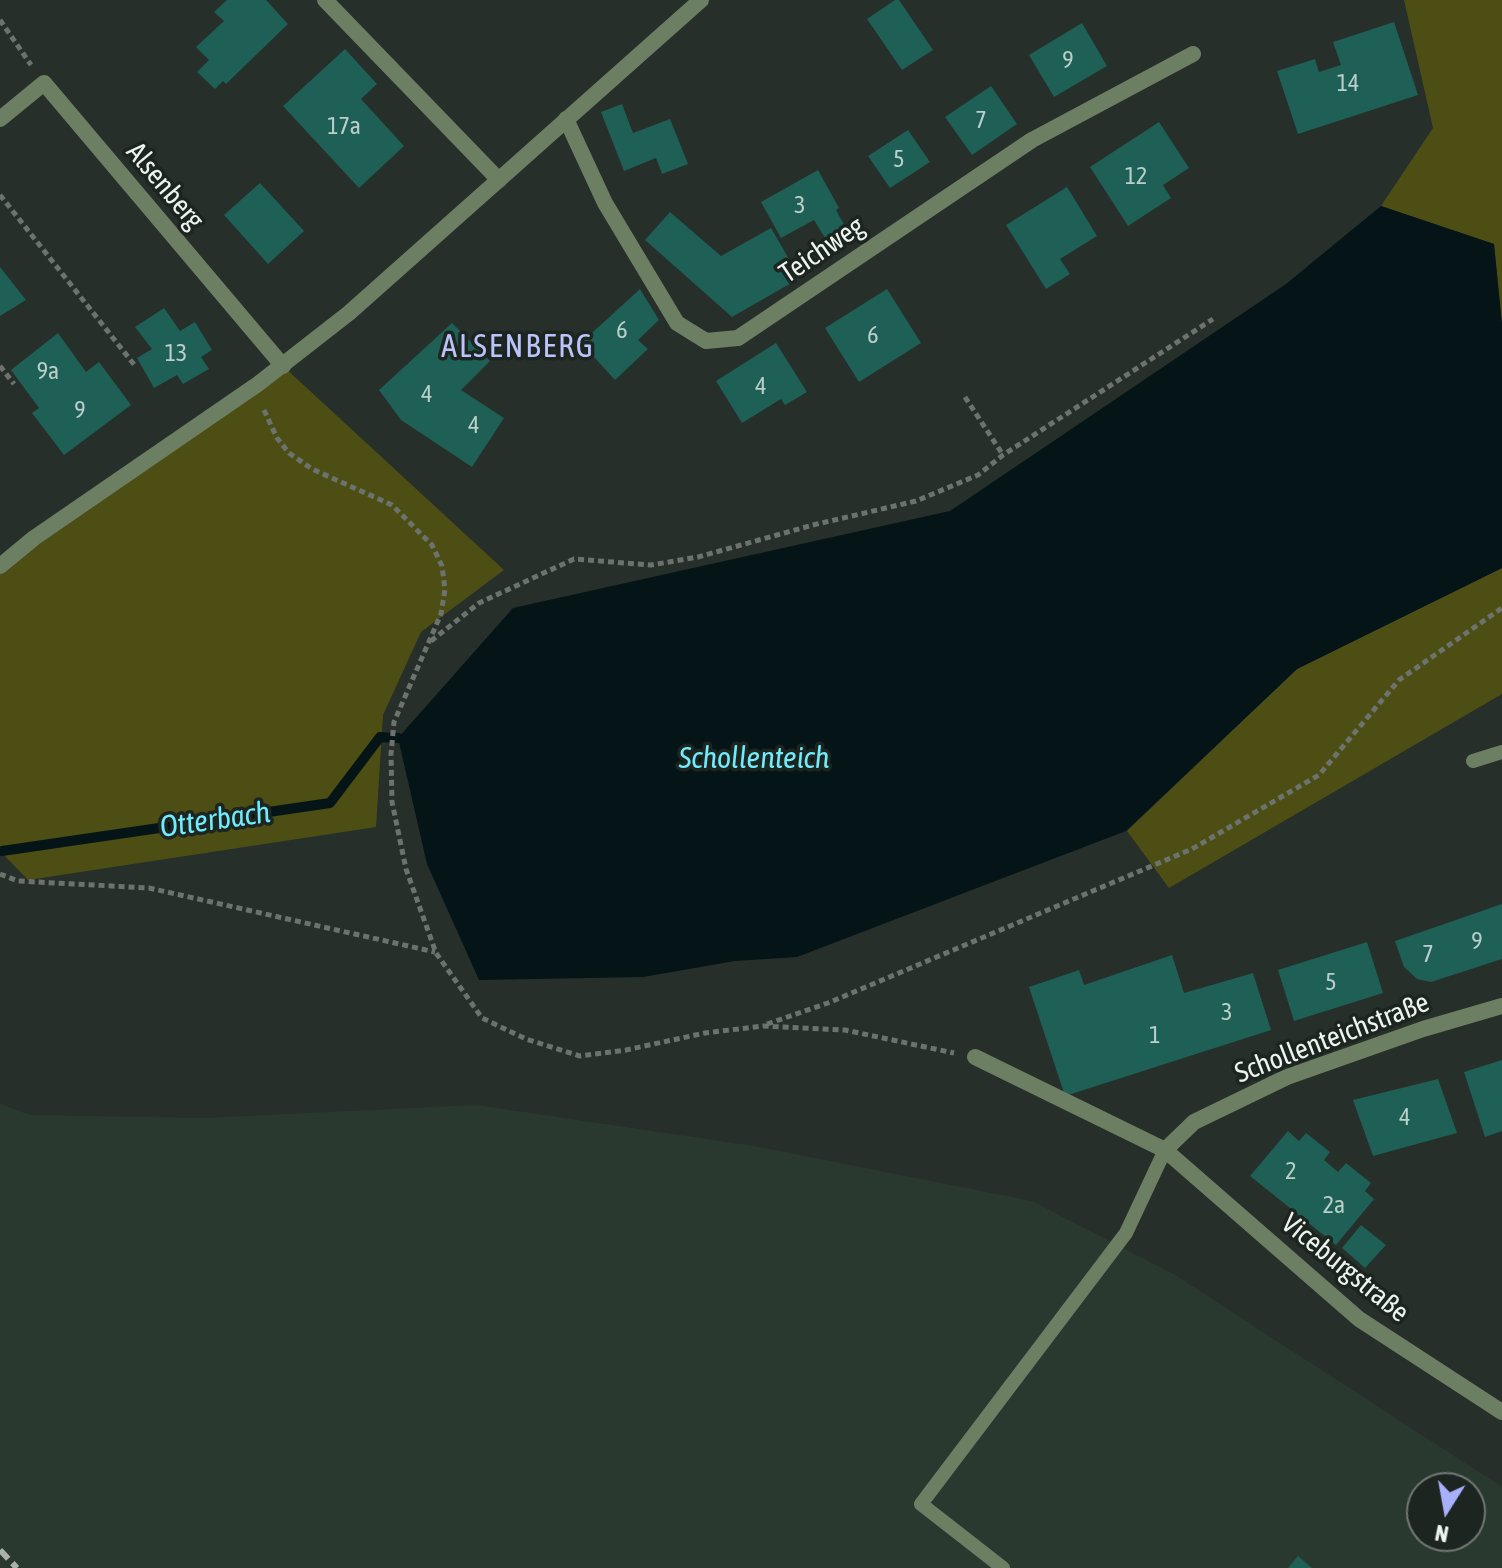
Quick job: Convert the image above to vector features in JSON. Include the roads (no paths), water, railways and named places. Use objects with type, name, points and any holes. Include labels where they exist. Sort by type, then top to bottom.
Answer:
[{"type":"street","points":[[325,0],[499,180]]},
{"type":"street","points":[[0,566],[34,538],[283,366],[349,313],[701,0]]},
{"type":"street","name":"Teichweg","points":[[566,119],[605,203],[677,323],[706,341],[738,338],[1032,140],[1193,54]]},
{"type":"street","name":"Alsenberg","points":[[0,119],[44,83],[283,366]]},
{"type":"street","name":"Schollenteichstraße","points":[[1165,1150],[1194,1122],[1287,1077],[1423,1029],[1502,1006]]},
{"type":"street","points":[[975,1057],[1165,1150]]},
{"type":"street","name":"Viceburgstraße","points":[[1165,1150],[1359,1319],[1502,1412]]},
{"type":"lane","points":[[1473,761],[1502,752]]},
{"type":"lane","points":[[1003,1568],[921,1504],[1126,1233],[1165,1150]]},
{"type":"water","name":"Schollenteich","points":[[1381,206],[1494,244],[1502,324],[1502,568],[1297,669],[1126,831],[797,957],[735,961],[643,977],[479,980],[427,864],[398,738],[513,608],[950,511],[1286,284]]},
{"type":"waterway","name":"Otterbach","points":[[2,851],[330,803],[380,737],[398,738]]},
{"type":"railway","points":[[0,1550],[17,1568]]},
{"type":"district","name":"ALSENBERG","points":[[518,347]]}]
